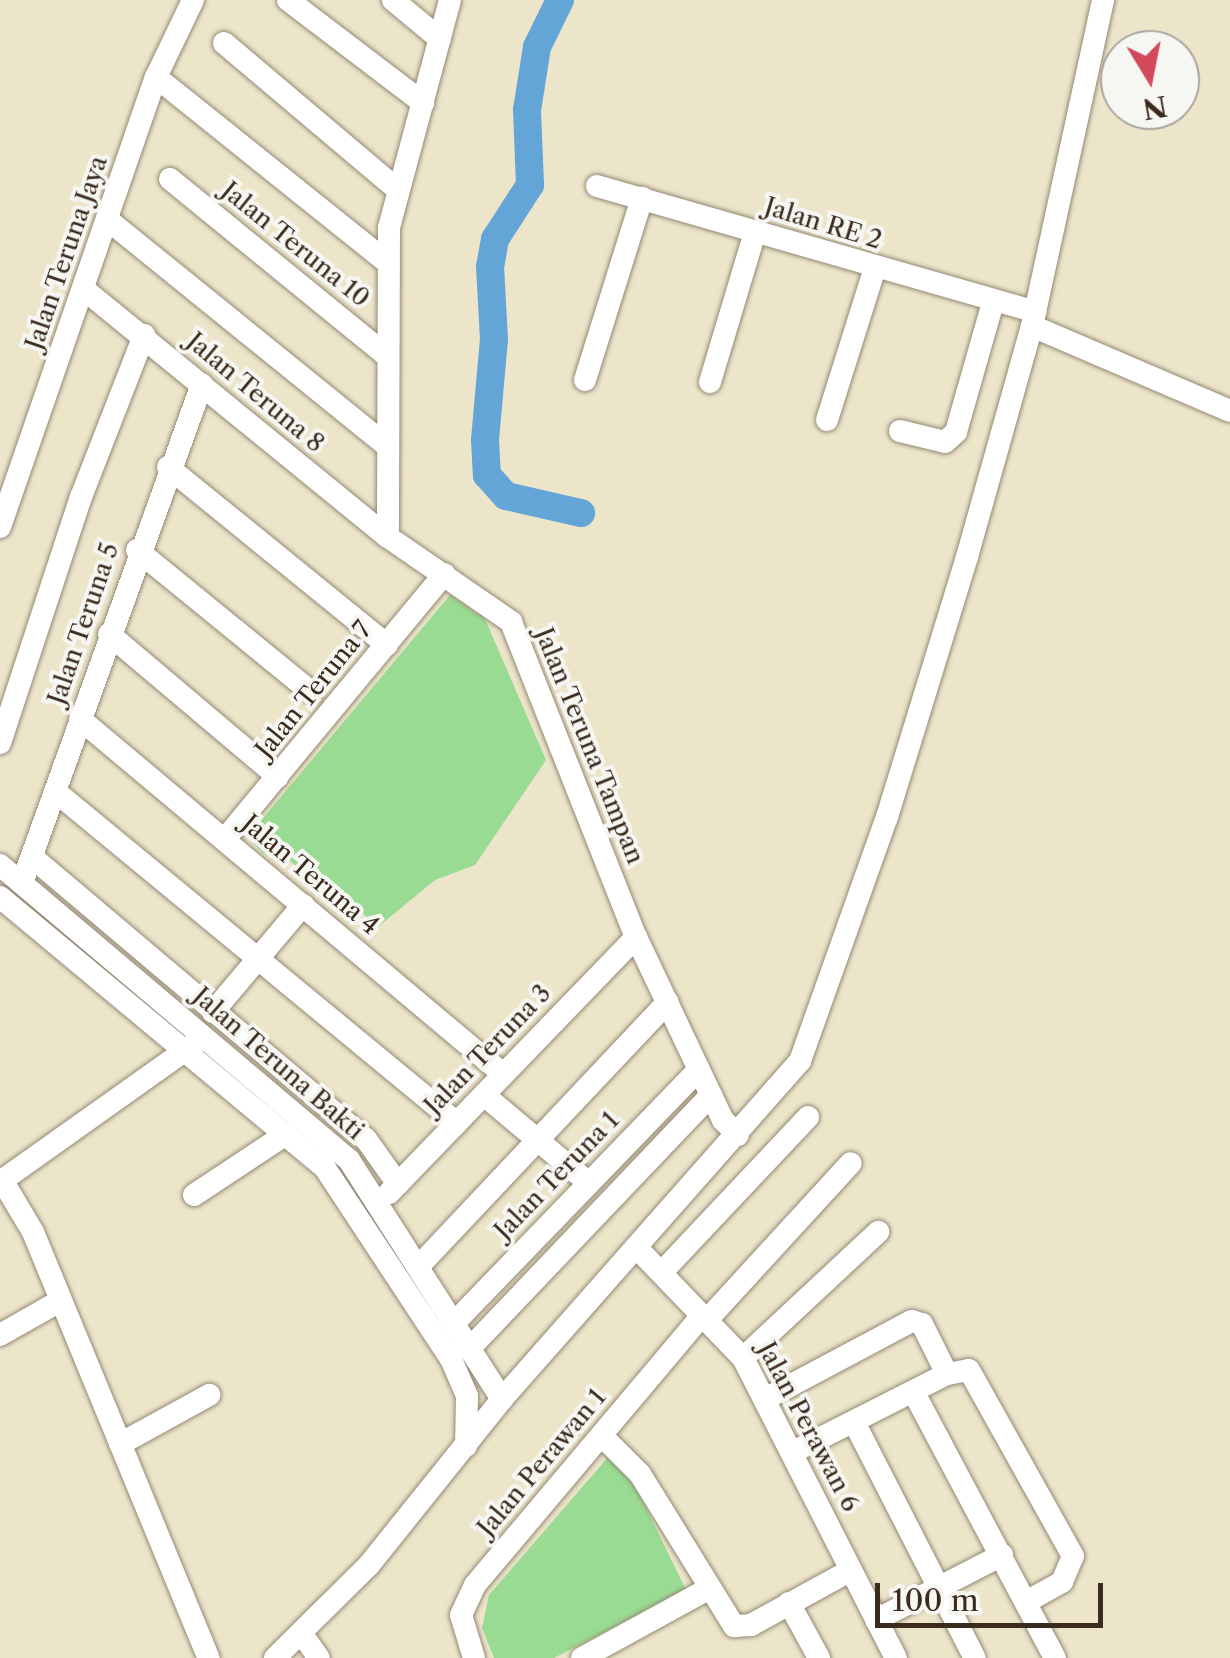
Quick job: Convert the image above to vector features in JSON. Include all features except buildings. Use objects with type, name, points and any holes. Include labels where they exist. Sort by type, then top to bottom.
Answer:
[{"type":"street","name":"Jalan Teruna Jaya","points":[[0,527],[86,291],[156,77],[194,0]]},
{"type":"street","points":[[288,0],[423,103]]},
{"type":"street","points":[[393,0],[440,40]]},
{"type":"street","points":[[388,538],[387,262],[397,189],[450,0]]},
{"type":"street","points":[[275,1658],[370,1565],[502,1398],[800,1061],[818,1022],[956,593],[1033,319],[1104,0]]},
{"type":"street","points":[[224,43],[397,189]]},
{"type":"street","points":[[156,77],[387,262]]},
{"type":"street","name":"Jalan Teruna 10","points":[[170,178],[386,355]]},
{"type":"street","name":"Jalan RE 2","points":[[597,186],[993,302],[1230,411]]},
{"type":"street","points":[[585,380],[642,198]]},
{"type":"street","points":[[108,220],[388,447]]},
{"type":"street","points":[[710,382],[756,232]]},
{"type":"street","points":[[827,420],[875,268]]},
{"type":"street","name":"Jalan Teruna 8","points":[[86,291],[388,538]]},
{"type":"street","points":[[900,430],[945,442],[956,432],[993,302]]},
{"type":"street","points":[[0,744],[80,497],[144,335]]},
{"type":"street","name":"Jalan Teruna 5","points":[[22,883],[138,550],[202,384]]},
{"type":"street","points":[[168,467],[386,645]]},
{"type":"street","name":"Jalan Teruna Tampan","points":[[388,538],[511,622],[636,937],[711,1095],[738,1135]]},
{"type":"street","points":[[138,550],[311,692]]},
{"type":"street","name":"Jalan Teruna 7","points":[[226,839],[444,574]]},
{"type":"street","points":[[109,634],[278,776]]},
{"type":"street","name":"Jalan Teruna 4","points":[[80,719],[503,1074]]},
{"type":"street","points":[[56,792],[456,1123]]},
{"type":"street","points":[[32,858],[366,1139],[398,1184]]},
{"type":"street","name":"Jalan Teruna Bakti","points":[[0,864],[349,1160],[380,1202],[502,1398]]},
{"type":"street","points":[[0,896],[286,1134],[338,1185],[451,1360],[467,1396],[466,1446]]},
{"type":"street","points":[[212,1012],[303,905]]},
{"type":"street","name":"Jalan Teruna 3","points":[[380,1202],[636,937]]},
{"type":"street","points":[[418,1266],[668,1002]]},
{"type":"street","points":[[205,1036],[1,1181],[26,1216],[58,1302],[209,1658]]},
{"type":"street","name":"Jalan Teruna 1","points":[[455,1322],[699,1069]]},
{"type":"street","points":[[484,1095],[589,1183]]},
{"type":"street","points":[[471,1347],[711,1095]]},
{"type":"street","points":[[662,1272],[808,1117]]},
{"type":"street","points":[[194,1195],[286,1134]]},
{"type":"street","name":"Jalan Perawan 1","points":[[474,1658],[461,1614],[475,1585],[704,1319],[851,1163]]},
{"type":"street","points":[[744,1358],[878,1232]]},
{"type":"street","name":"Jalan Perawan 6","points":[[636,1248],[744,1358],[892,1657]]},
{"type":"street","points":[[0,1335],[58,1302]]},
{"type":"street","points":[[765,1400],[912,1321],[922,1324],[952,1372]]},
{"type":"street","points":[[792,1452],[952,1372],[973,1374],[1072,1556],[1062,1582],[1026,1602]]},
{"type":"street","points":[[914,1393],[1055,1658]]},
{"type":"street","points":[[120,1444],[209,1395]]},
{"type":"street","points":[[854,1422],[975,1658]]},
{"type":"street","points":[[602,1436],[640,1474],[734,1626],[750,1625],[850,1570]]},
{"type":"street","points":[[876,1620],[1002,1556]]},
{"type":"street","points":[[582,1658],[708,1589]]},
{"type":"street","points":[[789,1603],[820,1658]]},
{"type":"street","points":[[302,1634],[319,1658]]},
{"type":"green space","points":[[450,595],[485,619],[546,760],[475,865],[435,880],[378,927],[307,864],[300,869],[273,847],[264,854],[252,842],[259,823]]},
{"type":"green space","points":[[609,1456],[632,1479],[686,1590],[554,1658],[494,1658],[482,1628],[489,1595]]},
{"type":"waterway","points":[[560,0],[537,47],[527,110],[530,185],[495,239],[490,266],[494,339],[485,440],[487,475],[506,496],[581,513]]}]
